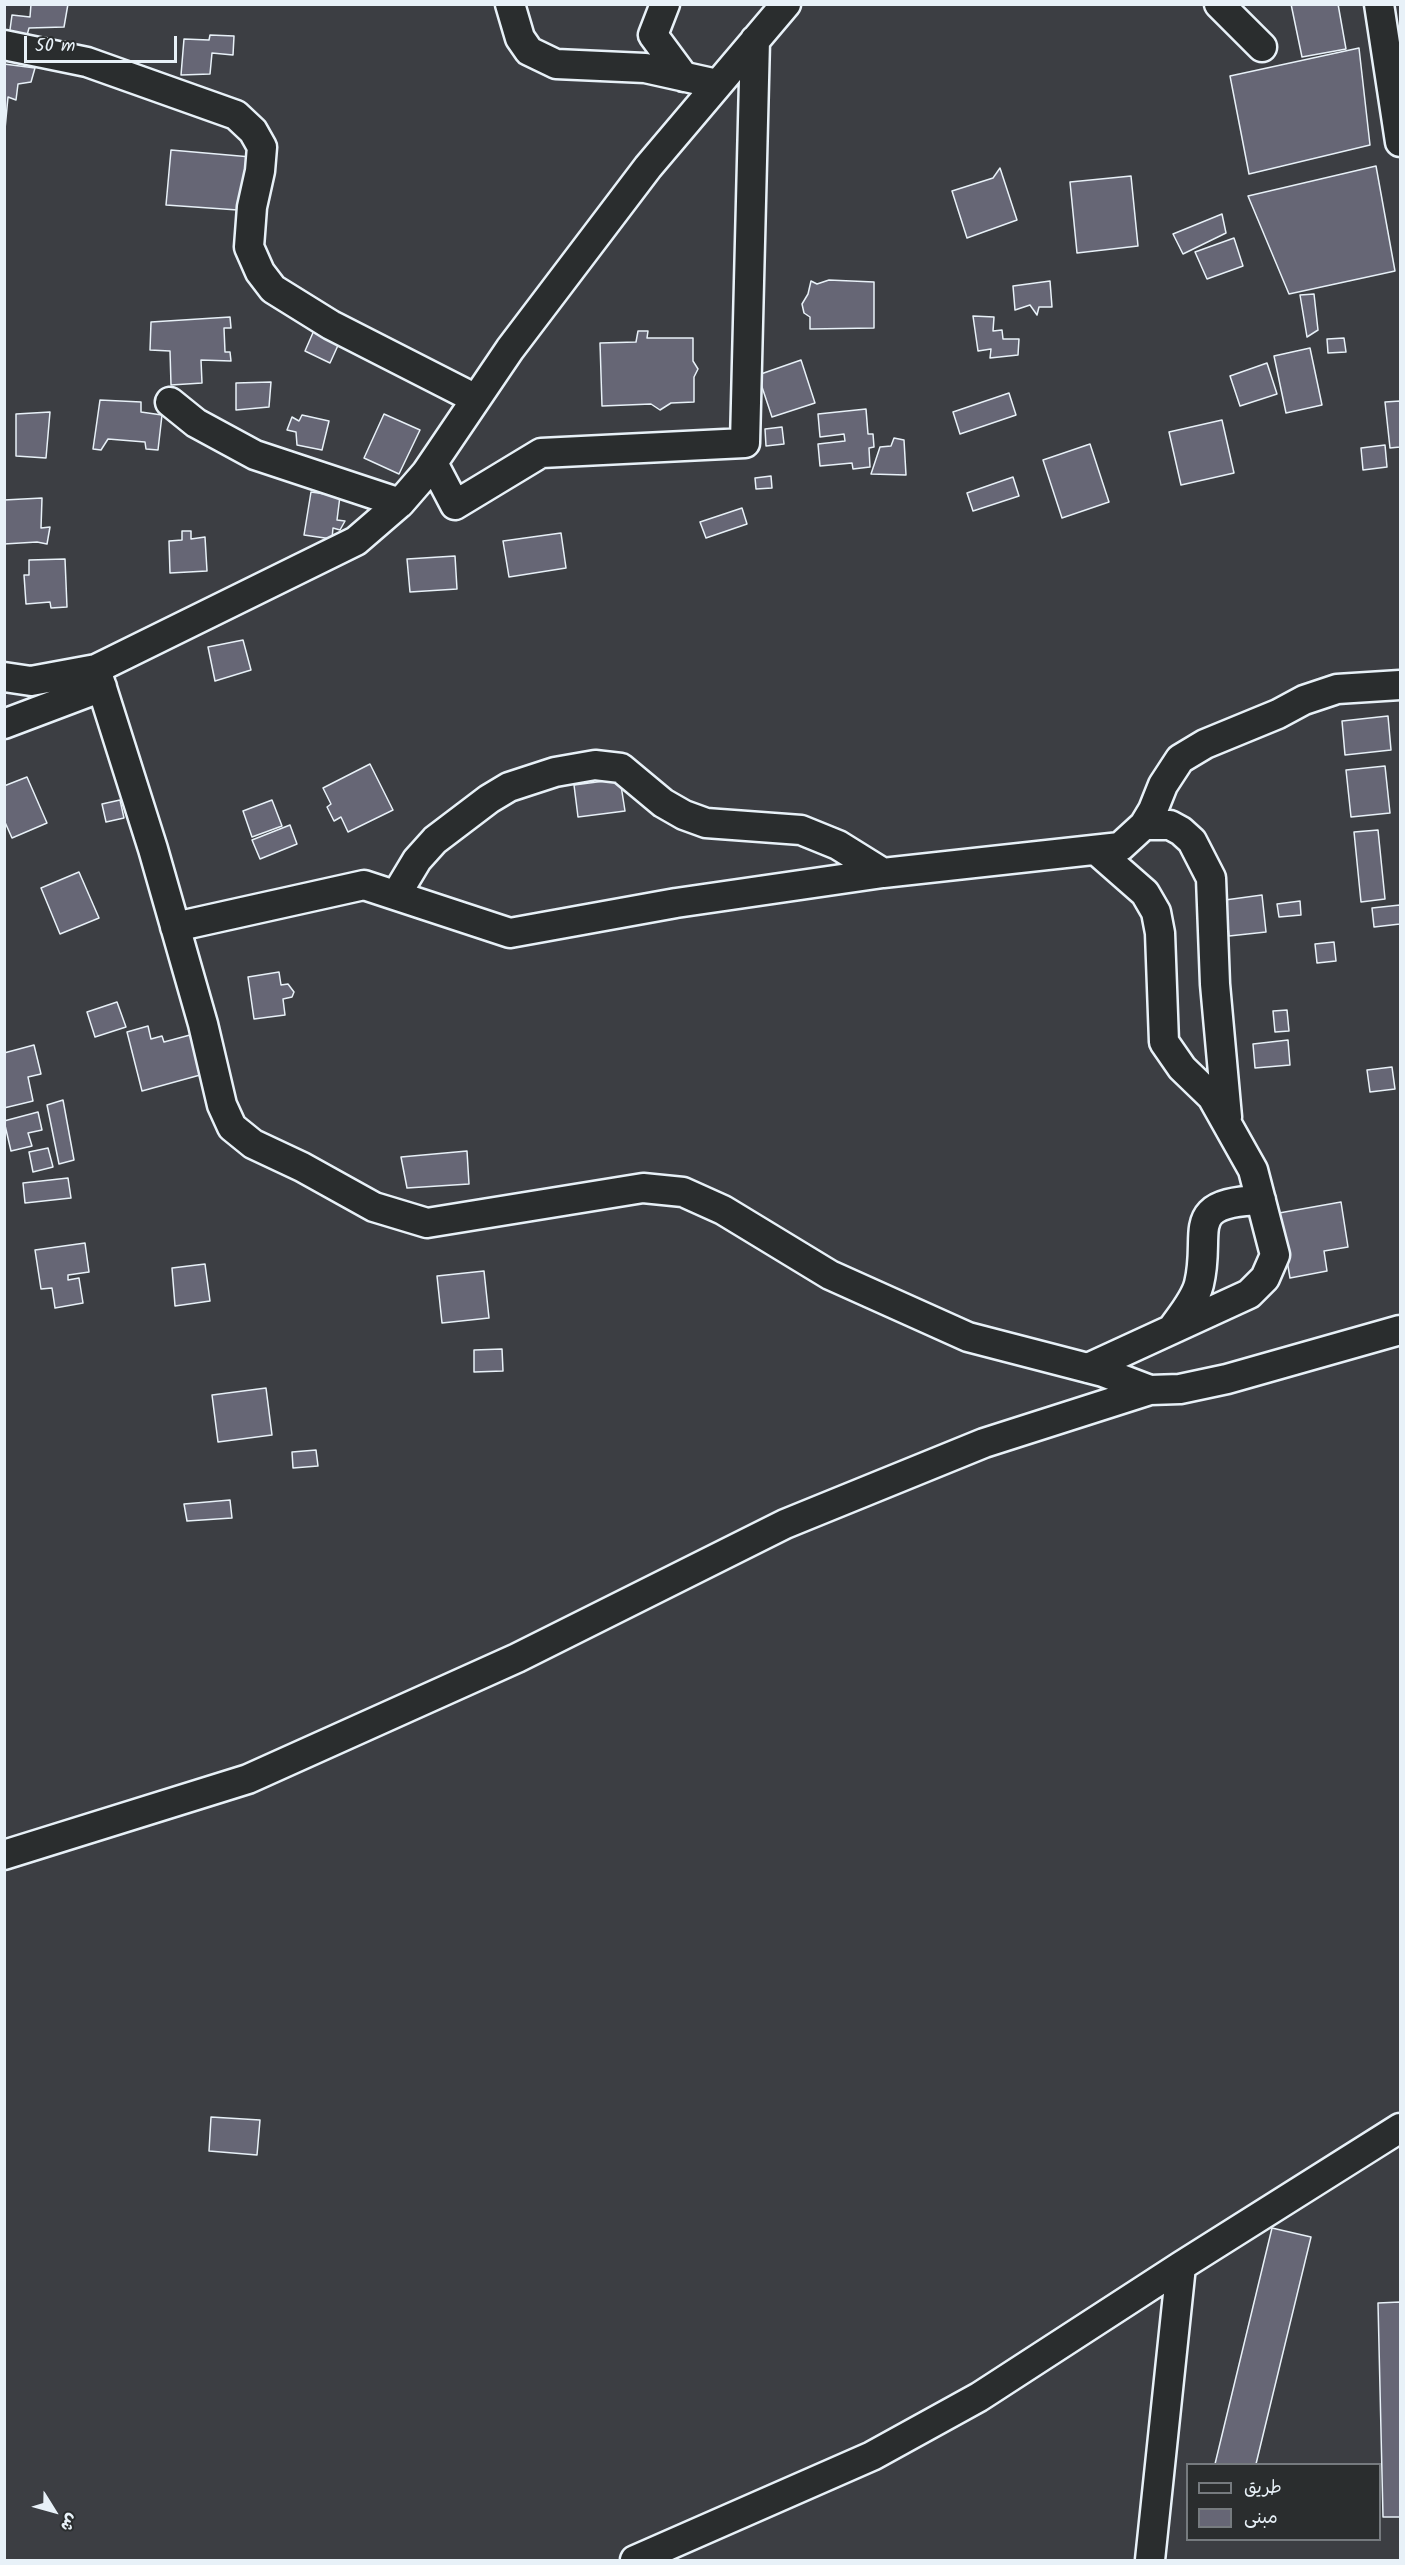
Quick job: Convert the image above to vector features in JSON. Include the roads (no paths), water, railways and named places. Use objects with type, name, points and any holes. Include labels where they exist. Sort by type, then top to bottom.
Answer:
[{"type":"street","points":[[510,4],[520,38],[529,51],[548,61],[556,64],[645,68],[717,84]]},
{"type":"street","points":[[665,4],[653,34],[684,77]]},
{"type":"street","points":[[1219,4],[1262,47]]},
{"type":"street","points":[[1378,4],[1401,142]]},
{"type":"street","points":[[4,724],[99,678],[356,541],[400,503],[433,463],[517,340],[648,166],[783,6]]},
{"type":"street","points":[[433,463],[455,505],[541,453],[745,443],[755,40]]},
{"type":"street","points":[[4,45],[87,62],[236,115],[253,131],[262,147],[260,171],[252,207],[249,248],[273,289],[331,325],[476,399]]},
{"type":"street","points":[[170,402],[196,423],[255,455],[400,503]]},
{"type":"street","points":[[4,677],[31,681],[99,678]]},
{"type":"street","points":[[99,678],[203,1024],[222,1105],[232,1127],[253,1144],[302,1167],[374,1207],[427,1223],[643,1188],[683,1192],[723,1210],[830,1275],[958,1332],[1088,1368],[1150,1390]]},
{"type":"street","points":[[175,927],[364,885],[510,933],[676,903],[882,873],[1120,847],[1144,825],[1163,785],[1180,759],[1205,744],[1278,714],[1304,700],[1337,689],[1401,685]]},
{"type":"street","points":[[396,895],[417,860],[435,840],[489,799],[510,787],[555,772],[595,765],[621,768],[663,803],[684,815],[706,823],[801,831],[838,845],[882,873]]},
{"type":"street","points":[[1144,825],[1170,825],[1181,831],[1192,841],[1211,878],[1215,996],[1227,1122]]},
{"type":"street","points":[[1088,1368],[1249,1294],[1265,1278],[1275,1255],[1253,1170],[1212,1097],[1182,1068],[1164,1042],[1160,933],[1156,912],[1145,893],[1096,850]]},
{"type":"street","points":[[1172,1329],[1198,1288],[1203,1223],[1210,1213],[1238,1202],[1261,1200]]},
{"type":"street","points":[[4,1855],[248,1779],[517,1658],[785,1524],[984,1443],[1150,1390],[1179,1389],[1227,1379],[1401,1330]]},
{"type":"street","points":[[634,2560],[892,2445],[980,2397],[1181,2266],[1401,2128]]},
{"type":"street","points":[[1150,2560],[1181,2266]]}]
